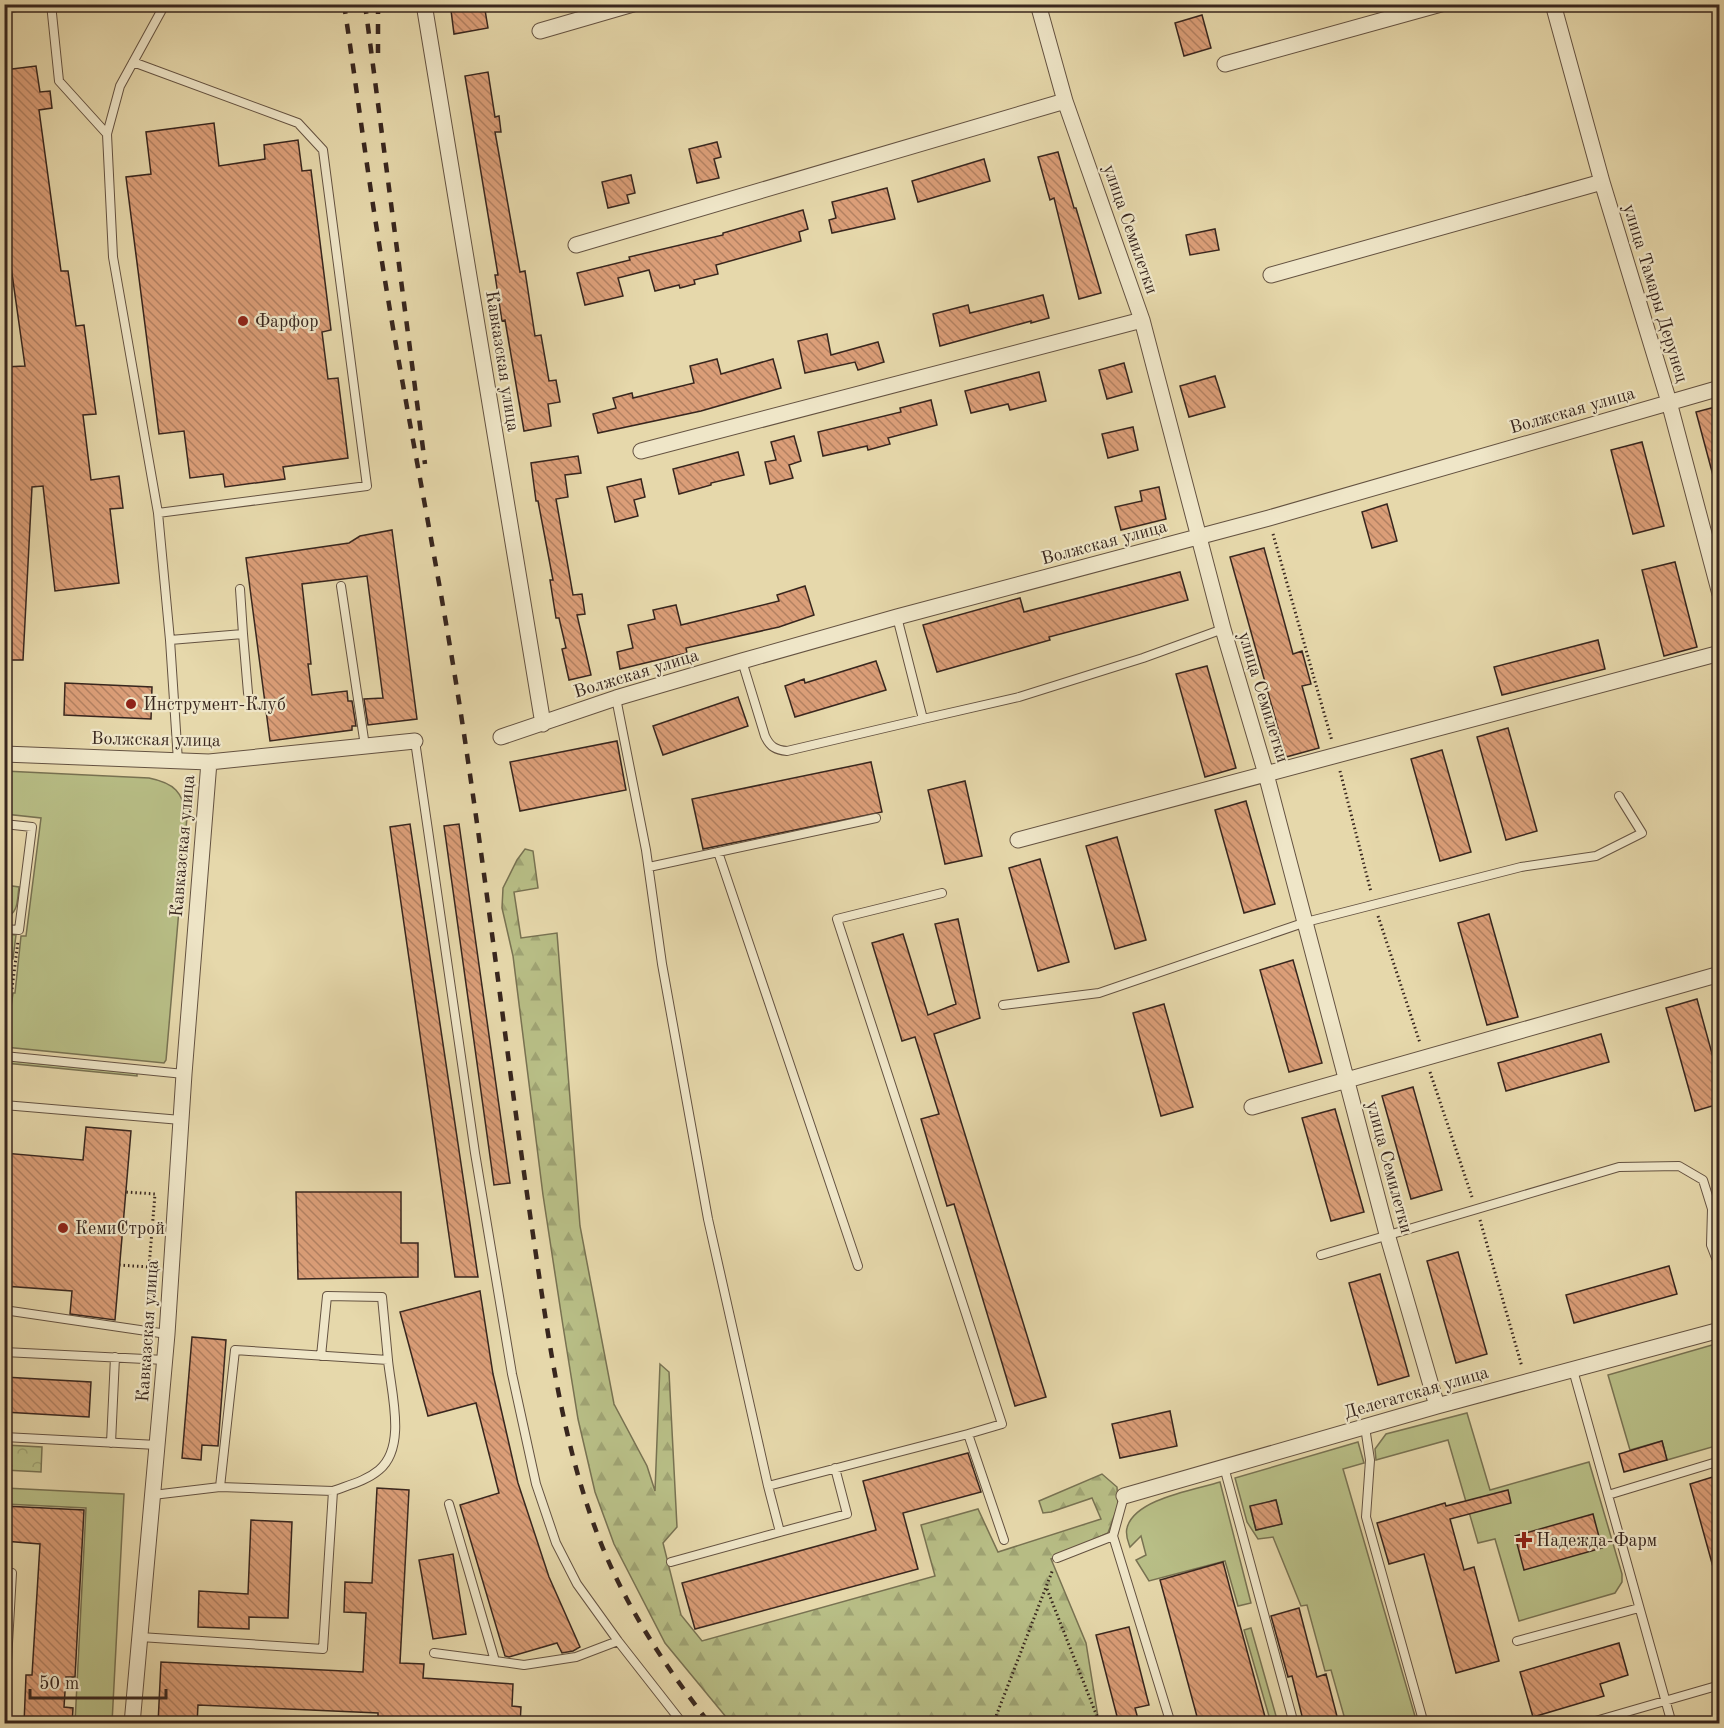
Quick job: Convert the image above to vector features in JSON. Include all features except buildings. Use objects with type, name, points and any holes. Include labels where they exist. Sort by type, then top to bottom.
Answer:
[{"type":"street","name":"Кавказская улица","points":[[424,4],[543,724]]},
{"type":"street","points":[[540,31],[633,4]]},
{"type":"street","name":"улица Семилетки","points":[[1038,4],[1065,101],[1142,320],[1198,537],[1266,774],[1388,1234],[1437,1406]]},
{"type":"street","points":[[1225,64],[1441,4]]},
{"type":"street","name":"улица Тамары Дерунец","points":[[1553,4],[1602,182],[1669,402],[1719,594]]},
{"type":"street","points":[[576,245],[1065,101]]},
{"type":"street","points":[[1271,275],[1602,182]]},
{"type":"street","points":[[640,451],[1142,320]]},
{"type":"street","name":"Волжская улица","points":[[501,737],[616,698],[742,661],[897,617],[1269,518],[1719,388]]},
{"type":"street","points":[[1018,840],[1719,653]]},
{"type":"street","name":"Волжская улица","points":[[4,754],[209,762],[415,741]]},
{"type":"street","name":"Кавказская улица","points":[[132,1724],[165,1360],[183,1074],[209,762]]},
{"type":"street","points":[[1252,1107],[1719,974]]},
{"type":"street","name":"Делегатская улица","points":[[1124,1496],[1437,1406],[1719,1330]]},
{"type":"lane","points":[[4,9],[35,4]]},
{"type":"lane","points":[[51,4],[59,81],[107,134]]},
{"type":"lane","points":[[165,4],[120,86],[107,134],[113,257],[158,513],[178,761]]},
{"type":"lane","points":[[133,62],[298,123],[322,150],[367,486],[158,513]]},
{"type":"lane","points":[[341,586],[365,746]]},
{"type":"lane","points":[[240,589],[248,693]]},
{"type":"lane","points":[[897,617],[923,719]]},
{"type":"lane","points":[[742,661],[768,743],[777,750],[787,751],[1019,697],[1143,658],[1223,629]]},
{"type":"lane","points":[[170,640],[243,634]]},
{"type":"lane","points":[[616,698],[649,867],[662,964],[708,1219],[780,1532]]},
{"type":"lane","points":[[415,741],[475,1153],[512,1374],[536,1484],[566,1566],[618,1641],[683,1724]]},
{"type":"lane","points":[[1003,1005],[1099,993],[1306,922],[1521,867],[1596,856],[1642,833],[1619,796]]},
{"type":"lane","points":[[649,867],[876,818]]},
{"type":"lane","points":[[4,824],[32,827],[19,930],[4,929]]},
{"type":"lane","points":[[718,852],[858,1266]]},
{"type":"lane","points":[[768,1486],[1002,1424],[837,919],[942,893]]},
{"type":"lane","points":[[4,1056],[183,1074]]},
{"type":"lane","points":[[4,1105],[181,1120]]},
{"type":"lane","points":[[1321,1255],[1619,1167],[1679,1166],[1703,1180],[1712,1209],[1711,1245],[1719,1268]]},
{"type":"lane","points":[[153,1494],[220,1487],[333,1491],[365,1480],[379,1470],[389,1460],[396,1434],[382,1297],[327,1296],[321,1356]]},
{"type":"lane","points":[[4,1310],[167,1334]]},
{"type":"lane","points":[[220,1487],[235,1350],[388,1360]]},
{"type":"lane","points":[[4,1352],[165,1360]]},
{"type":"lane","points":[[111,1443],[115,1357]]},
{"type":"lane","points":[[1573,1370],[1672,1724]]},
{"type":"lane","points":[[1365,1427],[1370,1460],[1366,1516],[1424,1724]]},
{"type":"lane","points":[[968,1434],[1004,1540]]},
{"type":"lane","points":[[4,1437],[157,1445]]},
{"type":"lane","points":[[1608,1495],[1719,1461]]},
{"type":"lane","points":[[1224,1467],[1293,1724]]},
{"type":"lane","points":[[671,1562],[847,1514],[835,1468]]},
{"type":"lane","points":[[140,1637],[323,1649],[333,1491]]},
{"type":"lane","points":[[1124,1496],[1113,1536],[1171,1724]]},
{"type":"lane","points":[[449,1504],[495,1661]]},
{"type":"lane","points":[[1057,1558],[1113,1536]]},
{"type":"lane","points":[[4,1573],[12,1574],[4,1713]]},
{"type":"lane","points":[[1517,1641],[1639,1608]]},
{"type":"lane","points":[[434,1653],[524,1665],[576,1657],[618,1641]]},
{"type":"lane","points":[[1585,1724],[1719,1685]]},
{"type":"path","points":[[1269,518],[1336,756],[1374,906],[1474,1202]]},
{"type":"path","points":[[12,989],[19,930]]},
{"type":"path","points":[[119,1265],[149,1268],[155,1194],[126,1192]]},
{"type":"path","points":[[1478,1213],[1526,1382]]},
{"type":"path","points":[[993,1724],[1057,1558]]},
{"type":"path","points":[[1047,1587],[1100,1724]]},
{"type":"green space","points":[[4,771],[149,778],[171,786],[180,795],[187,817],[164,1063],[5,1047],[5,1007],[11,1007],[13,993],[15,993],[21,936],[26,936],[41,818],[5,814]]},
{"type":"green space","points":[[525,849],[533,851],[538,888],[514,892],[521,938],[557,933],[580,1226],[614,1404],[647,1466],[655,1491],[660,1364],[669,1372],[677,1527],[663,1543],[681,1615],[702,1641],[935,1576],[921,1525],[978,1509],[998,1552],[1101,1519],[1092,1498],[1043,1513],[1039,1501],[1102,1474],[1117,1487],[1118,1506],[1108,1533],[1051,1559],[1086,1643],[1099,1723],[731,1723],[665,1643],[614,1544],[595,1492],[578,1419],[543,1195],[513,956],[502,908],[503,888]]},
{"type":"green space","points":[[5,885],[19,887],[15,909],[10,916],[5,918]]},
{"type":"green space","points":[[5,934],[16,935],[13,959],[5,958]]},
{"type":"green space","points":[[4,1060],[137,1073],[137,1076],[5,1063]]},
{"type":"green space","points":[[1719,1343],[1719,1445],[1667,1460],[1662,1441],[1630,1450],[1608,1375]]},
{"type":"green space","points":[[1467,1413],[1490,1490],[1589,1462],[1622,1574],[1622,1582],[1615,1593],[1519,1621],[1495,1539],[1478,1543],[1448,1440],[1376,1460],[1375,1449],[1386,1434]]},
{"type":"green space","points":[[1358,1442],[1364,1463],[1343,1469],[1417,1723],[1346,1723],[1331,1670],[1325,1671],[1307,1605],[1301,1606],[1273,1537],[1258,1539],[1247,1522],[1235,1478]],"holes":[[[1276,1500],[1282,1524],[1256,1530],[1250,1507]]]},
{"type":"green space","points":[[5,1445],[42,1447],[41,1472],[5,1470]]},
{"type":"green space","points":[[1220,1482],[1251,1603],[1238,1606],[1225,1561],[1149,1581],[1136,1560],[1146,1555],[1141,1536],[1130,1547],[1127,1536],[1127,1528],[1132,1518],[1153,1503],[1181,1492]]},
{"type":"green space","points":[[5,1488],[124,1494],[112,1723],[75,1723],[86,1508],[5,1504]]},
{"type":"green space","points":[[1251,1628],[1278,1723],[1271,1723],[1244,1630]]},
{"type":"railway","points":[[344,4],[390,308],[458,696],[532,1228],[557,1387],[575,1465],[610,1566],[648,1636],[710,1724]]},
{"type":"railway","points":[[365,4],[425,464]]},
{"type":"railway","points":[[378,4],[378,53]]},
{"type":"place","name":"Фарфор","points":[[243,321]]},
{"type":"place","name":"Инструмент-Клуб","points":[[131,704]]},
{"type":"place","name":"КемиСтрой","points":[[63,1228]]},
{"type":"place","name":"Надежда-Фарм","points":[[1524,1540]]}]
